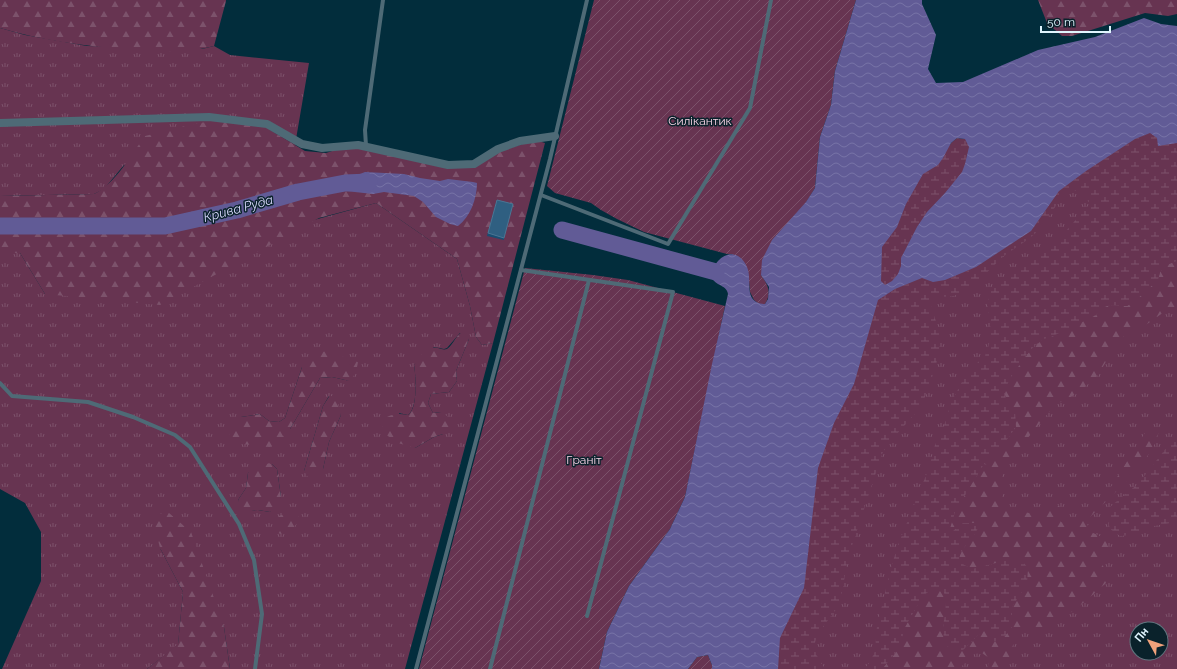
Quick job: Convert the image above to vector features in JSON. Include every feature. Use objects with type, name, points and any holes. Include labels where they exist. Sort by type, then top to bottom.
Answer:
[{"type":"street","points":[[0,123],[209,117],[267,124],[302,144],[322,148],[358,145],[366,146],[448,165],[474,164],[498,149],[520,141],[555,136]]},
{"type":"lane","points":[[366,146],[365,130],[383,0]]},
{"type":"lane","points":[[416,669],[541,196],[587,0]]},
{"type":"lane","points":[[541,196],[668,244],[750,108],[772,0]]},
{"type":"lane","points":[[521,270],[673,292],[587,616]]},
{"type":"lane","points":[[490,669],[589,280]]},
{"type":"lane","points":[[0,383],[12,396],[88,402],[133,417],[174,435],[190,447],[239,524],[254,560],[262,614],[255,669]]},
{"type":"green space","points":[[0,0],[226,1],[214,46],[203,49],[170,51],[126,49],[78,44],[31,36],[0,28]]},
{"type":"green space","name":"Силікантик","points":[[594,0],[856,0],[835,71],[831,105],[820,137],[815,188],[761,275],[766,282],[769,292],[765,304],[759,304],[754,300],[750,292],[749,281],[732,254],[727,254],[644,232],[617,219],[591,203],[555,193],[547,186]]},
{"type":"green space","points":[[1038,0],[1177,0],[1177,14],[1168,16],[1145,13],[1072,36],[1062,36],[1047,23]]},
{"type":"green space","points":[[0,28],[25,35],[87,46],[202,49],[214,46],[230,55],[309,63],[295,145],[270,130],[124,165],[104,189],[94,194],[0,196]]},
{"type":"green space","points":[[1177,50],[1177,669],[737,669],[828,196]]},
{"type":"green space","points":[[219,121],[257,124],[305,151],[326,153],[351,145],[450,164],[471,161],[535,140],[545,143],[493,343],[482,345],[476,337],[470,306],[457,259],[376,203],[319,218],[160,305],[45,294],[20,253],[0,253],[0,196],[94,194],[116,176],[145,136],[198,123]]},
{"type":"green space","points":[[1150,133],[1157,138],[1158,146],[1177,143],[1177,261],[1166,265],[1160,272],[1158,280],[1134,302],[1127,306],[1110,305],[1101,308],[1096,315],[1049,338],[1043,339],[1025,356],[1013,373],[1005,395],[1007,402],[1015,410],[1016,427],[1006,441],[982,467],[955,512],[948,535],[963,523],[980,523],[976,532],[963,549],[959,558],[964,565],[972,569],[1013,559],[1022,561],[1028,568],[1027,584],[1012,607],[1012,627],[1001,641],[993,641],[990,634],[985,630],[962,651],[950,650],[944,640],[943,628],[946,604],[944,592],[932,589],[923,596],[905,627],[898,650],[882,669],[864,669],[870,662],[875,651],[877,626],[898,545],[929,468],[935,445],[944,426],[951,403],[967,372],[985,356],[989,345],[991,321],[988,310],[988,302],[991,290],[1039,257],[1057,241],[1089,205],[1086,194],[1074,190],[1061,199],[1045,223],[1034,235],[1004,256],[973,285],[955,295],[946,297],[936,295],[933,297],[930,303],[941,337],[937,361],[921,407],[888,444],[882,454],[848,558],[842,592],[837,608],[820,631],[815,642],[816,654],[825,669],[778,669],[780,638],[804,588],[818,468],[834,423],[854,384],[878,300],[895,289],[922,278],[933,282],[961,274],[976,267],[1031,231],[1059,191],[1086,171],[1135,139]]},
{"type":"green space","points":[[957,138],[965,139],[969,147],[962,172],[927,212],[917,227],[901,258],[901,266],[898,274],[885,286],[881,281],[882,247],[897,227],[906,204],[923,173],[938,165],[951,143]]},
{"type":"green space","points":[[376,203],[457,259],[470,306],[476,337],[482,345],[493,343],[405,669],[230,669],[224,627],[220,619],[160,548],[183,592],[178,645],[147,669],[2,669],[41,581],[41,532],[25,503],[0,489],[0,253],[20,253],[45,294]],"holes":[[[460,333],[469,339],[456,371],[457,381],[449,392],[431,394],[428,403],[433,413],[441,412],[443,434],[434,437],[415,448],[399,413],[408,415],[413,406],[416,384],[414,365],[434,347],[444,349],[447,348]],[[302,367],[350,381],[332,377],[320,378],[290,429],[241,417],[260,414],[269,421],[279,422],[285,418]],[[329,396],[341,415],[329,442],[323,469],[304,471],[323,406]],[[272,464],[277,469],[281,497],[270,512],[258,510],[245,511],[238,500],[246,488],[248,473]]]},
{"type":"green space","points":[[1177,261],[1177,310],[1171,307],[1136,332],[1120,338],[1098,375],[1078,393],[1055,405],[1012,457],[1003,473],[1001,489],[1003,498],[1012,509],[1029,513],[1052,504],[1059,505],[1061,522],[1072,525],[1109,490],[1145,433],[1151,427],[1159,429],[1156,440],[1142,464],[1132,476],[1091,516],[1087,524],[1091,532],[1106,539],[1108,547],[1101,563],[1110,577],[1105,584],[1078,607],[1058,621],[1036,629],[1025,630],[1010,649],[1009,669],[990,669],[988,667],[989,658],[982,653],[974,654],[962,666],[961,669],[882,669],[898,650],[905,627],[923,596],[932,589],[944,592],[946,604],[943,628],[962,651],[985,630],[990,634],[993,641],[1001,641],[1012,627],[1012,607],[1027,585],[1013,559],[972,569],[964,565],[959,558],[976,532],[979,523],[947,536],[955,512],[965,493],[1006,441],[1008,403],[1005,395],[1006,386],[1030,351],[1043,339],[1049,338],[1096,315],[1101,308],[1110,305],[1127,306],[1158,280],[1160,272],[1166,265]]},
{"type":"green space","name":"Граніт","points":[[525,268],[628,280],[725,306],[685,497],[670,529],[629,586],[607,632],[599,669],[419,669]]},
{"type":"green space","points":[[464,331],[468,334],[469,339],[456,371],[457,381],[449,392],[431,394],[428,403],[433,413],[441,412],[447,416],[450,429],[415,448],[398,443],[385,434],[381,422],[390,416],[397,414],[408,415],[411,412],[416,392],[414,365],[426,350],[430,348],[447,349],[459,334]]},
{"type":"green space","points":[[326,351],[358,362],[356,372],[350,381],[332,377],[320,378],[290,429],[280,440],[270,447],[242,444],[229,437],[231,422],[241,417],[260,414],[269,421],[279,422],[285,418],[302,367],[312,354]]},
{"type":"green space","points":[[330,395],[337,400],[341,415],[329,442],[323,469],[315,478],[308,477],[304,471],[323,406]]},
{"type":"green space","points":[[1177,434],[1177,522],[1143,529],[1132,535],[1120,536],[1110,529],[1107,517],[1111,506],[1139,483]]},
{"type":"green space","points":[[260,463],[272,464],[277,469],[281,497],[279,507],[270,512],[258,510],[245,512],[240,507],[238,500],[246,488],[248,473]]},
{"type":"green space","points":[[295,509],[299,514],[296,525],[288,532],[281,534],[278,533],[277,524],[279,516]]},
{"type":"green space","points":[[169,513],[191,532],[224,627],[230,669],[147,669],[178,644],[183,592],[160,548],[152,516],[152,514]]},
{"type":"green space","points":[[708,655],[712,669],[688,669],[697,657]]},
{"type":"water","points":[[856,0],[922,0],[922,4],[936,35],[928,69],[936,83],[963,82],[1038,50],[1095,37],[1144,18],[1161,24],[1177,26],[1177,143],[1158,146],[1157,138],[1150,133],[1135,139],[1086,171],[1059,191],[1031,231],[976,267],[945,280],[933,282],[922,278],[895,289],[878,300],[854,384],[834,423],[818,468],[804,588],[780,638],[778,669],[712,669],[708,655],[697,657],[688,669],[599,669],[607,632],[629,586],[670,529],[685,497],[728,294],[725,288],[712,278],[711,274],[713,267],[726,255],[730,254],[738,256],[744,262],[749,272],[750,290],[753,300],[758,303],[765,304],[768,299],[769,287],[761,275],[762,260],[772,240],[806,202],[815,188],[820,137],[831,105],[835,71]],"holes":[[[957,138],[965,139],[969,147],[962,172],[927,212],[917,227],[901,258],[901,266],[898,274],[892,281],[885,285],[881,281],[882,247],[897,227],[906,204],[923,174],[938,165],[951,143]]]},
{"type":"water","points":[[365,172],[404,174],[440,181],[448,179],[473,182],[477,183],[476,195],[469,213],[458,226],[436,217],[423,202],[414,196],[384,192],[373,194],[346,191],[344,188],[345,184],[349,179]]},
{"type":"building","points":[[497,200],[513,204],[504,238],[488,233]]},
{"type":"waterway","name":"Крива Руда","points":[[0,226],[165,226],[237,210],[298,192],[345,183],[369,182]]},
{"type":"waterway","points":[[562,230],[716,272]]}]
